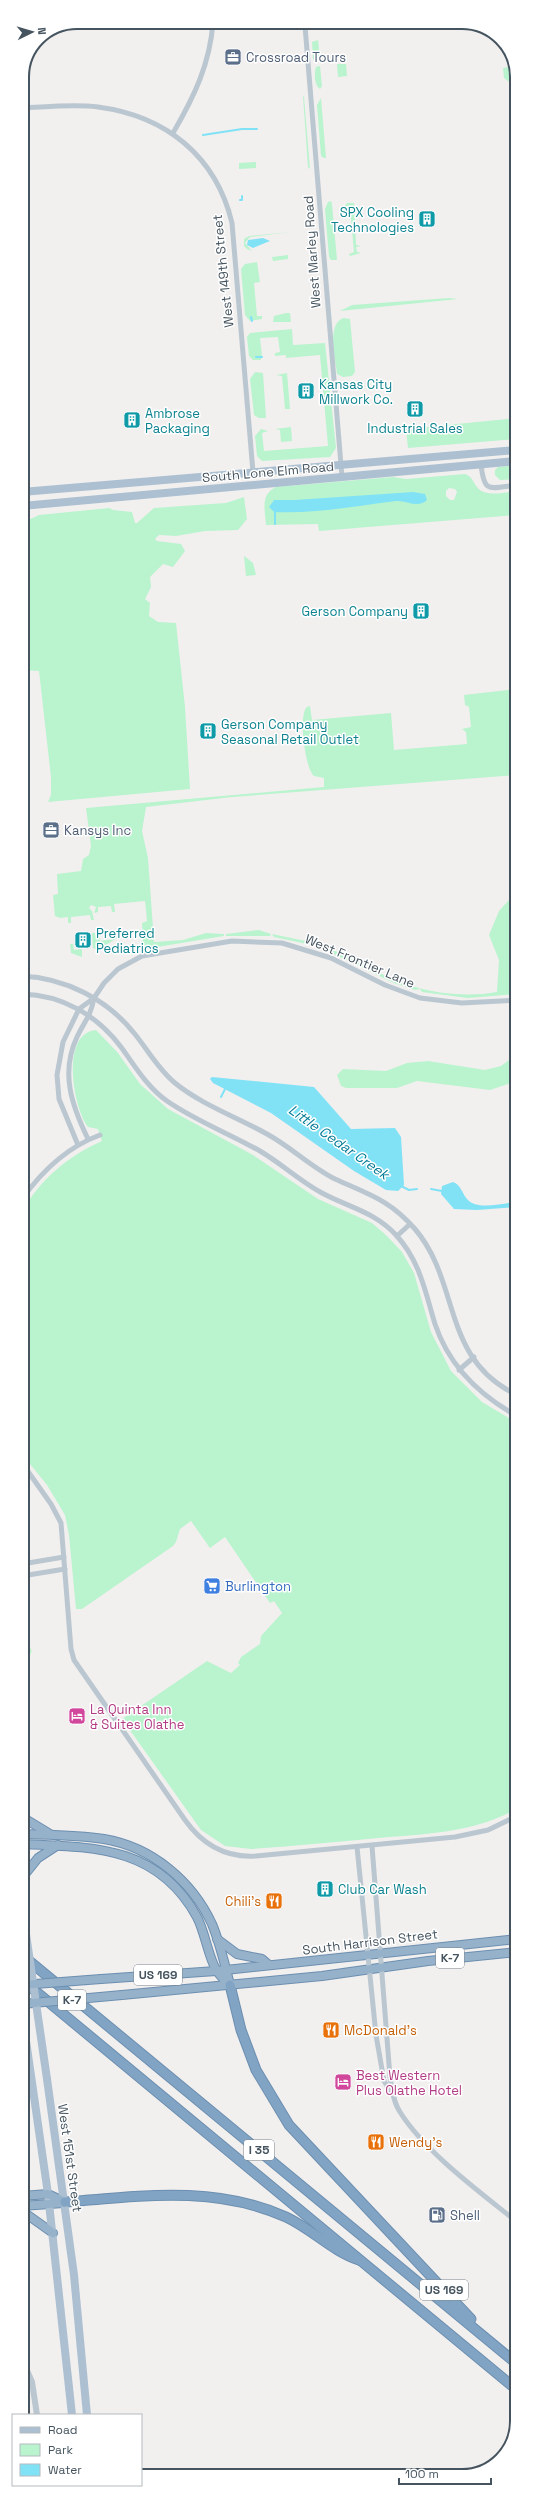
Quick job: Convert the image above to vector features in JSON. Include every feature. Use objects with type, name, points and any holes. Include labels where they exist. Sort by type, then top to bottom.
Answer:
[{"type":"highway","points":[[29,1823],[52,1835]]},
{"type":"highway","points":[[29,1834],[106,1839],[138,1849],[155,1859],[171,1870],[193,1893],[205,1910],[217,1939],[226,1969]]},
{"type":"highway","points":[[29,1844],[105,1849],[140,1861],[159,1873],[179,1891],[197,1917],[216,1970],[230,1985]]},
{"type":"highway","points":[[29,1869],[38,1858],[58,1845]]},
{"type":"highway","points":[[217,1939],[236,1954],[262,1959],[269,1965]]},
{"type":"highway","name":"South Harrison Street","points":[[226,1969],[510,1940]]},
{"type":"highway","name":"South Harrison Street","points":[[230,1985],[510,1953]]},
{"type":"highway","name":"I 35","points":[[29,1960],[510,2358]]},
{"type":"highway","name":"US 169","points":[[29,1984],[226,1969],[241,2030],[256,2070],[289,2125],[496,2346]]},
{"type":"highway","name":"K-7","points":[[29,2003],[230,1985]]},
{"type":"highway","name":"I 35","points":[[29,1986],[365,2262],[510,2384]]},
{"type":"highway","points":[[29,2195],[48,2194],[64,2202]]},
{"type":"highway","points":[[29,2205],[180,2194],[233,2200],[286,2217],[345,2255],[365,2262]]},
{"type":"highway","points":[[29,2216],[53,2233]]},
{"type":"main road","name":"South Lone Elm Road","points":[[29,491],[510,451]]},
{"type":"main road","name":"South Lone Elm Road","points":[[29,505],[510,462]]},
{"type":"main road","name":"West 151st Street","points":[[29,1954],[64,2202],[87,2414]]},
{"type":"main road","name":"West 151st Street","points":[[29,2059],[53,2233],[72,2414]]},
{"type":"street","points":[[173,133],[190,104],[202,77],[210,51],[212,29]]},
{"type":"street","name":"West Marley Road","points":[[305,29],[342,477]]},
{"type":"street","name":"West 149th Street","points":[[29,108],[64,105],[98,107],[128,113],[173,133],[198,157],[216,179],[231,218],[253,472]]},
{"type":"street","points":[[480,464],[483,482],[486,486],[490,488],[510,486]]},
{"type":"street","name":"West Frontier Lane","points":[[94,998],[111,975],[127,963],[142,956],[217,943],[246,941],[282,943],[309,950],[344,964],[385,986],[420,998],[462,1003],[510,1000]]},
{"type":"street","points":[[29,977],[63,983],[94,998],[112,1010],[127,1024],[165,1074],[198,1098],[268,1134],[325,1173],[376,1196],[402,1214],[424,1240],[435,1260],[444,1281],[455,1324],[474,1357],[489,1375],[510,1390]]},
{"type":"street","points":[[29,995],[49,997],[79,1009],[91,1016],[120,1046],[152,1088],[166,1100],[265,1154],[323,1194],[373,1216],[397,1236],[416,1263],[442,1342],[459,1370],[489,1399],[510,1412]]},
{"type":"street","points":[[78,1145],[61,1106],[57,1075],[63,1042],[79,1009],[94,998]]},
{"type":"street","points":[[88,1139],[74,1108],[68,1073],[75,1044],[91,1016],[94,998]]},
{"type":"street","points":[[29,1191],[51,1165],[78,1145],[88,1139],[100,1135]]},
{"type":"street","points":[[397,1236],[410,1224]]},
{"type":"street","points":[[459,1370],[474,1357]]},
{"type":"street","points":[[29,1473],[59,1517],[64,1557],[71,1649],[77,1664],[197,1836],[217,1850],[241,1856],[372,1846],[468,1835],[488,1830],[510,1819]]},
{"type":"street","points":[[29,1563],[64,1557]]},
{"type":"street","points":[[29,1575],[65,1568]]},
{"type":"street","points":[[372,1846],[382,1952],[389,2070],[393,2096]]},
{"type":"street","points":[[357,1847],[366,1954],[384,2081],[393,2096],[399,2111],[428,2146],[510,2216]]},
{"type":"street","points":[[29,2375],[32,2382],[37,2414]]},
{"type":"green space","points":[[318,40],[320,60],[313,59],[312,42]]},
{"type":"green space","points":[[337,64],[346,64],[347,76],[338,77]]},
{"type":"green space","points":[[508,65],[510,71],[510,82],[504,78],[503,68],[508,67]]},
{"type":"green space","points":[[320,66],[322,86],[320,89],[316,82],[315,72],[316,67]]},
{"type":"green space","points":[[303,96],[304,97],[310,169],[308,167]]},
{"type":"green space","points":[[321,98],[326,158],[321,156],[317,105]]},
{"type":"green space","points":[[256,162],[256,168],[239,169],[239,163]]},
{"type":"green space","points":[[331,201],[332,204],[337,260],[331,260],[329,257],[325,209],[328,202]]},
{"type":"green space","points":[[347,203],[354,203],[356,245],[361,246],[356,247],[357,252],[361,253],[350,256],[349,254],[354,252],[350,207],[345,206]]},
{"type":"green space","points":[[292,232],[250,237],[245,243],[252,251],[244,246],[244,239],[249,236]]},
{"type":"green space","points":[[288,255],[288,259],[273,261],[272,257]]},
{"type":"green space","points":[[257,262],[260,282],[254,283],[257,316],[262,316],[262,319],[250,321],[245,315],[241,269],[245,264]]},
{"type":"green space","points":[[449,298],[458,299],[340,311],[352,305]]},
{"type":"green space","points":[[290,313],[291,322],[273,322],[274,316]]},
{"type":"green space","points":[[343,318],[350,319],[355,372],[352,376],[343,377],[337,374],[333,335],[338,322]]},
{"type":"green space","points":[[292,329],[293,345],[325,343],[336,448],[330,457],[262,461],[257,456],[255,436],[261,429],[268,431],[262,433],[264,451],[328,446],[320,355],[286,358],[286,355],[275,356],[275,353],[280,352],[278,337],[260,338],[262,356],[255,357],[261,357],[261,360],[253,360],[249,356],[247,337],[250,333]]},
{"type":"green space","points":[[255,372],[263,373],[266,418],[259,418],[254,415],[250,379]]},
{"type":"green space","points":[[287,373],[290,409],[285,409],[282,376],[276,375]]},
{"type":"green space","points":[[510,419],[510,440],[408,448],[406,429]]},
{"type":"green space","points":[[291,427],[292,441],[281,442],[280,430],[275,429]]},
{"type":"green space","points":[[510,466],[510,479],[500,480],[495,475],[495,470],[498,467]]},
{"type":"green space","points":[[465,474],[471,478],[477,487],[485,492],[496,494],[510,492],[510,516],[319,531],[318,524],[266,525],[266,498],[271,490],[276,487],[393,477],[406,479]],"holes":[[[449,488],[455,489],[457,492],[454,500],[450,500],[446,496],[446,491]]]},
{"type":"green space","points":[[244,497],[247,519],[238,530],[205,531],[176,536],[159,535],[155,539],[157,541],[181,544],[185,551],[173,567],[163,564],[150,577],[151,587],[145,599],[150,603],[149,616],[158,622],[176,623],[185,707],[190,789],[48,802],[51,795],[51,777],[39,671],[29,670],[29,520],[39,515],[109,508],[113,510],[132,512],[135,523],[137,523],[154,508],[226,503]]},
{"type":"green space","points":[[244,556],[253,563],[256,575],[246,576]]},
{"type":"green space","points":[[510,690],[510,776],[232,797],[146,807],[142,831],[148,858],[154,942],[183,940],[206,933],[224,934],[224,936],[151,948],[149,947],[151,945],[143,946],[142,923],[147,921],[145,901],[114,904],[115,912],[112,912],[111,906],[98,907],[98,912],[94,913],[96,907],[91,905],[89,908],[92,911],[94,920],[91,920],[90,915],[71,917],[71,923],[68,923],[68,917],[60,918],[55,916],[53,895],[58,894],[57,874],[81,871],[83,859],[89,855],[91,846],[86,808],[324,787],[324,778],[314,776],[305,753],[303,720],[304,712],[307,707],[310,706],[312,720],[391,713],[394,750],[467,744],[466,732],[462,729],[471,727],[469,707],[465,705],[464,695]]},
{"type":"green space","points":[[510,899],[510,995],[468,998],[422,992],[420,989],[415,990],[394,983],[317,946],[317,944],[347,956],[395,980],[419,988],[459,994],[485,994],[497,992],[499,960],[489,935],[499,911]]},
{"type":"green space","points":[[97,930],[99,930],[100,941],[114,939],[114,934],[117,934],[117,938],[101,948],[97,942]]},
{"type":"green space","points":[[259,930],[271,934],[270,936],[226,936],[226,934]]},
{"type":"green space","points":[[92,933],[95,933],[100,952],[93,948]]},
{"type":"green space","points":[[272,934],[315,943],[312,945],[274,937]]},
{"type":"green space","points":[[70,944],[73,944],[74,950],[82,949],[82,957],[71,953]]},
{"type":"green space","points":[[96,1030],[118,1053],[140,1084],[168,1109],[253,1155],[318,1199],[372,1223],[387,1236],[402,1252],[414,1273],[431,1332],[451,1371],[482,1402],[510,1419],[510,1812],[484,1823],[449,1831],[251,1849],[225,1846],[201,1830],[122,1719],[207,1661],[231,1673],[240,1665],[238,1663],[241,1657],[260,1644],[261,1636],[282,1613],[274,1601],[270,1603],[225,1537],[210,1548],[191,1521],[180,1529],[176,1542],[173,1546],[82,1609],[76,1609],[69,1535],[65,1515],[47,1485],[29,1463],[29,1199],[56,1170],[67,1161],[102,1141],[98,1129],[88,1127],[83,1118],[74,1089],[74,1057],[77,1044],[85,1034]]},
{"type":"green space","points":[[510,1059],[510,1083],[490,1090],[417,1081],[397,1088],[346,1088],[341,1086],[337,1075],[343,1069],[386,1071],[407,1063],[428,1061],[485,1070],[501,1066]]},
{"type":"green space","points":[[29,1647],[31,1649],[31,1653],[29,1655]]},
{"type":"water","points":[[263,238],[270,241],[253,248],[247,245],[248,240]]},
{"type":"water","points":[[413,492],[425,494],[427,500],[419,504],[396,501],[305,512],[274,512],[269,507],[274,500],[295,500]]},
{"type":"water","points":[[212,1077],[314,1087],[351,1129],[395,1128],[401,1137],[404,1185],[398,1191],[386,1190],[354,1171],[271,1113],[213,1083],[210,1079]]},
{"type":"water","points":[[453,1182],[456,1183],[467,1199],[471,1203],[477,1205],[498,1205],[510,1203],[510,1208],[477,1210],[454,1209],[441,1194],[442,1186]]},
{"type":"waterway","points":[[203,135],[242,129],[257,129]]},
{"type":"waterway","points":[[240,200],[242,200],[242,196]]},
{"type":"waterway","points":[[251,317],[252,321]]},
{"type":"waterway","points":[[256,357],[262,357]]},
{"type":"waterway","points":[[275,512],[275,524]]},
{"type":"waterway","name":"Little Cedar Creek","points":[[221,1097],[226,1087]]},
{"type":"waterway","name":"Little Cedar Creek","points":[[401,1186],[409,1190],[417,1189]]},
{"type":"waterway","name":"Little Cedar Creek","points":[[431,1189],[442,1191]]},
{"type":"place","name":"Crossroad Tours","points":[[233,57]]},
{"type":"place","name":"SPX Cooling Technologies","points":[[427,219]]},
{"type":"place","name":"Kansas City Millwork Co.","points":[[306,391]]},
{"type":"place","name":"Industrial Sales","points":[[415,409]]},
{"type":"place","name":"Ambrose Packaging","points":[[132,420]]},
{"type":"place","name":"Gerson Company","points":[[421,611]]},
{"type":"place","name":"Gerson Company Seasonal Retail Outlet","points":[[208,731]]},
{"type":"place","name":"Kansys Inc","points":[[51,830]]},
{"type":"place","name":"Preferred Pediatrics","points":[[83,940]]},
{"type":"place","name":"Burlington","points":[[212,1586]]},
{"type":"place","name":"La Quinta Inn & Suites Olathe","points":[[77,1716]]},
{"type":"place","name":"Club Car Wash","points":[[325,1889]]},
{"type":"place","name":"Chili's","points":[[274,1901]]},
{"type":"place","name":"McDonald's","points":[[331,2030]]},
{"type":"place","name":"Best Western Plus Olathe Hotel","points":[[343,2082]]},
{"type":"place","name":"Wendy's","points":[[376,2142]]},
{"type":"place","name":"Shell","points":[[437,2215]]}]
